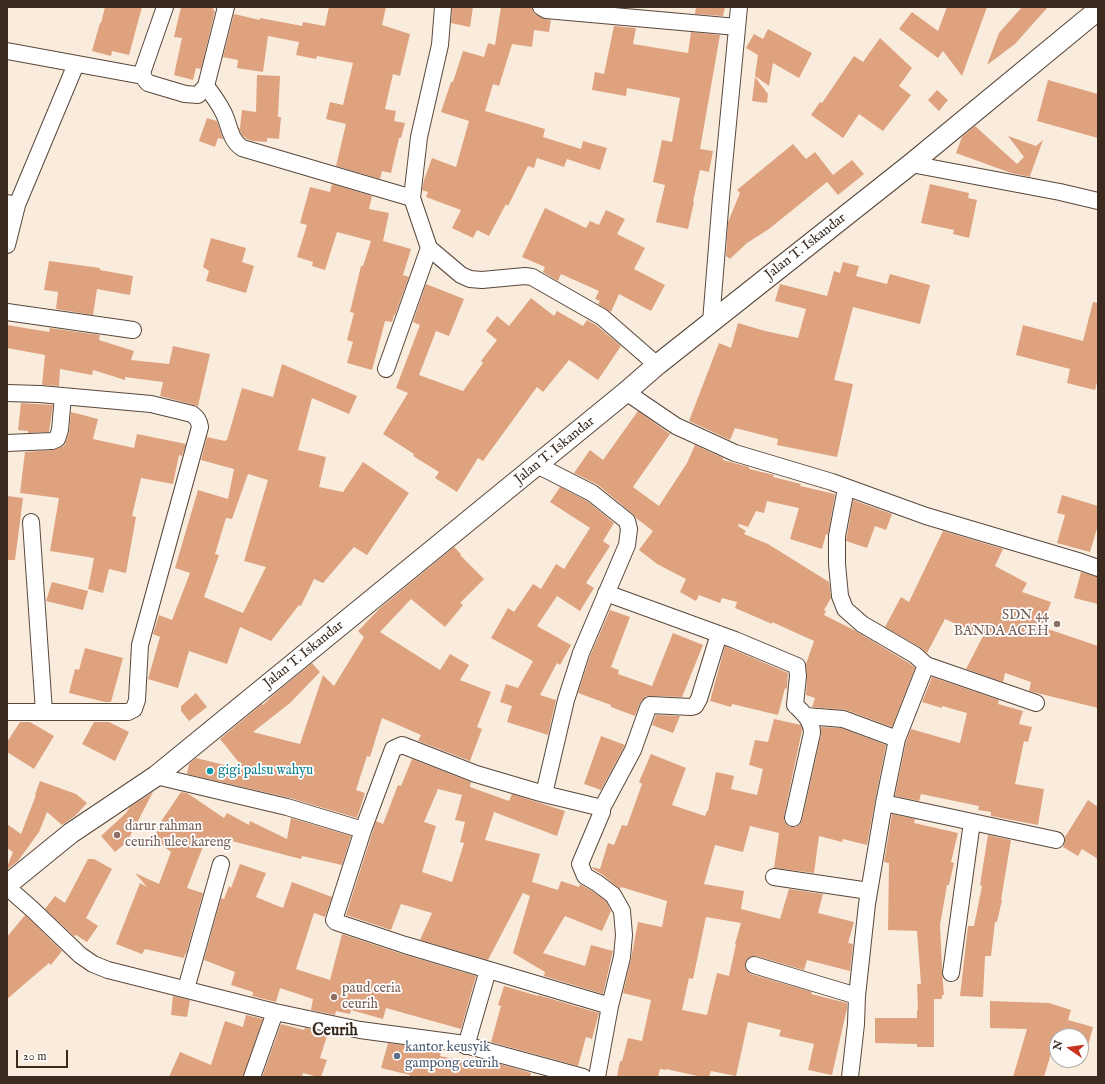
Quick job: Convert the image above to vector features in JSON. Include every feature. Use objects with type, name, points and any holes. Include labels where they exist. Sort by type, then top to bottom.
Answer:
[{"type":"street","points":[[165,7],[143,70],[143,76],[148,83],[185,94],[198,95],[206,86],[226,7]]},
{"type":"street","points":[[443,7],[440,45],[419,137],[412,198],[429,248],[461,275],[470,279],[482,280],[525,276],[532,278],[602,317],[657,365]]},
{"type":"street","points":[[541,7],[546,10],[738,27]]},
{"type":"street","points":[[711,322],[739,7]]},
{"type":"street","name":"Jalan T. Iskandar","points":[[7,886],[71,833],[156,776],[626,392],[657,365],[910,164],[1098,10]]},
{"type":"street","points":[[7,51],[143,76]]},
{"type":"street","points":[[7,245],[12,204],[76,64]]},
{"type":"street","points":[[206,86],[223,110],[233,139],[236,144],[242,148],[412,198]]},
{"type":"street","points":[[910,164],[1060,192],[1098,201]]},
{"type":"street","points":[[386,369],[429,248]]},
{"type":"street","points":[[7,312],[133,330]]},
{"type":"street","points":[[626,392],[676,426],[735,452],[926,516],[1098,568]]},
{"type":"street","points":[[7,393],[40,394],[151,404],[192,414],[199,421],[200,427],[140,645],[137,700],[134,709],[128,712],[7,712]]},
{"type":"street","points":[[7,443],[52,441],[57,439],[60,430],[63,396]]},
{"type":"street","points":[[537,465],[592,493],[626,521],[629,529],[628,545],[581,653],[566,700],[544,794]]},
{"type":"street","points":[[846,488],[837,536],[837,564],[840,596],[845,609],[862,624],[915,656],[926,665],[1036,703]]},
{"type":"street","points":[[31,522],[44,712]]},
{"type":"street","points":[[606,593],[735,640],[797,666],[798,676],[795,705],[811,722],[812,733],[793,818]]},
{"type":"street","points":[[597,1077],[610,1006],[622,957],[624,936],[622,911],[613,895],[585,876],[580,864],[602,814],[601,810],[633,750],[648,708],[650,705],[695,706],[699,699],[719,634]]},
{"type":"street","points":[[850,1077],[856,1024],[857,996],[869,891],[884,803],[897,739],[926,665]]},
{"type":"street","points":[[806,716],[843,719],[897,739]]},
{"type":"street","points":[[601,810],[598,807],[544,794],[476,774],[402,745],[393,749],[390,754],[363,830],[334,920],[336,922],[405,945],[610,1006]]},
{"type":"street","points":[[156,776],[287,808],[363,830]]},
{"type":"street","points":[[884,803],[1056,840]]},
{"type":"street","points":[[951,973],[972,822]]},
{"type":"street","points":[[186,989],[221,864]]},
{"type":"street","points":[[774,877],[869,891]]},
{"type":"street","points":[[7,886],[80,956],[93,964],[108,970],[275,1012],[360,1030],[458,1043],[583,1077]]},
{"type":"street","points":[[754,965],[857,996]]},
{"type":"street","points":[[466,1046],[488,970]]},
{"type":"street","points":[[252,1077],[275,1012]]},
{"type":"building","points":[[105,7],[142,7],[129,55],[112,51],[111,56],[92,51]]},
{"type":"building","points":[[181,7],[214,7],[213,10],[215,11],[201,69],[196,68],[193,80],[174,75],[182,38],[174,37]]},
{"type":"building","points":[[329,7],[386,7],[382,25],[410,34],[400,76],[393,74],[385,109],[396,111],[394,121],[405,123],[401,138],[399,138],[391,173],[382,171],[380,179],[336,166],[346,124],[326,119],[330,102],[343,105],[353,63],[317,56],[316,59],[296,55],[299,42],[268,36],[263,72],[237,68],[238,60],[223,57],[234,14],[260,20],[260,18],[302,26],[303,22],[325,26]]},
{"type":"building","points":[[452,7],[473,7],[470,27],[451,23]]},
{"type":"building","points":[[501,7],[532,8],[536,15],[551,20],[549,32],[534,30],[532,47],[512,44],[499,86],[493,84],[485,111],[545,129],[543,137],[581,149],[583,141],[607,148],[600,170],[567,159],[564,167],[537,158],[534,168],[528,166],[508,206],[506,204],[489,236],[477,230],[473,238],[452,228],[461,210],[426,197],[428,192],[422,190],[432,158],[456,167],[469,121],[441,112],[463,51],[484,57],[488,43],[495,45]]},
{"type":"building","points":[[696,7],[725,7],[723,16],[695,14]]},
{"type":"building","points":[[947,7],[987,7],[962,76],[943,51],[938,58],[899,29],[912,12],[938,31]]},
{"type":"building","points":[[1022,7],[1048,7],[1015,44],[987,65],[999,33]]},
{"type":"building","points":[[614,26],[636,28],[633,44],[688,53],[691,32],[720,35],[700,149],[713,151],[709,172],[700,170],[688,229],[656,222],[665,185],[653,182],[662,140],[672,142],[680,98],[627,88],[626,96],[592,90],[595,72],[604,74]]},
{"type":"building","points":[[768,29],[812,53],[799,78],[773,63],[769,86],[755,76],[758,55],[746,48],[754,34],[763,39]]},
{"type":"building","points":[[880,38],[912,68],[899,86],[911,95],[883,131],[859,114],[843,138],[811,115],[820,102],[822,103],[854,56],[863,62]]},
{"type":"building","points":[[257,75],[280,76],[278,117],[281,117],[279,139],[267,138],[267,142],[247,139],[242,135],[239,128],[242,110],[256,112]]},
{"type":"building","points":[[755,77],[768,94],[767,103],[752,101]]},
{"type":"building","points":[[1048,80],[1098,94],[1098,138],[1037,121]]},
{"type":"building","points":[[937,90],[948,100],[939,111],[928,100]]},
{"type":"building","points":[[207,118],[217,121],[223,139],[218,138],[215,147],[199,141]]},
{"type":"building","points":[[975,126],[1017,164],[1024,157],[1008,136],[1036,146],[1043,140],[1030,176],[1031,177],[1011,173],[956,153],[962,137]]},
{"type":"building","points":[[793,144],[806,159],[815,152],[833,175],[852,160],[864,174],[838,195],[827,182],[769,229],[747,243],[730,259],[726,256],[728,222],[740,193],[737,190]]},
{"type":"building","points":[[332,184],[372,196],[369,209],[389,213],[383,241],[411,249],[403,275],[409,277],[392,322],[385,321],[372,370],[347,363],[353,342],[347,340],[354,313],[350,312],[361,266],[363,266],[371,241],[337,232],[325,270],[312,266],[313,262],[297,257],[307,225],[300,223],[310,187],[330,192]]},
{"type":"building","points":[[930,184],[969,193],[968,198],[977,200],[969,238],[953,234],[954,230],[921,223]]},
{"type":"building","points":[[545,208],[586,228],[590,221],[599,225],[606,210],[625,219],[617,234],[645,248],[634,269],[665,285],[651,311],[619,294],[611,312],[598,304],[600,301],[595,299],[599,291],[561,274],[558,281],[543,272],[545,267],[522,257]]},
{"type":"building","points":[[211,238],[246,248],[242,262],[254,266],[246,293],[206,281],[209,271],[203,267]]},
{"type":"building","points":[[49,261],[100,268],[100,270],[133,276],[130,295],[97,289],[93,315],[56,309],[58,292],[44,290]]},
{"type":"building","points":[[843,262],[859,266],[856,276],[887,284],[890,274],[930,285],[920,324],[853,307],[834,380],[853,384],[837,457],[777,445],[778,439],[735,428],[730,440],[689,421],[719,343],[731,348],[738,323],[765,331],[798,338],[806,309],[775,301],[780,284],[827,296],[834,271],[840,273]]},
{"type":"building","points":[[426,284],[464,299],[449,336],[436,331],[419,375],[463,391],[483,363],[481,361],[497,340],[486,331],[497,316],[509,326],[531,298],[554,316],[557,311],[583,326],[587,320],[596,325],[621,346],[598,380],[569,360],[543,392],[537,387],[483,461],[478,458],[457,492],[435,478],[439,472],[413,456],[414,454],[383,434],[408,393],[396,388],[420,325],[413,322]]},
{"type":"building","points":[[1093,302],[1098,303],[1098,379],[1095,390],[1067,383],[1070,369],[1016,355],[1023,325],[1083,341]]},
{"type":"building","points":[[7,325],[49,332],[50,328],[100,335],[99,340],[134,351],[131,360],[169,364],[173,346],[210,354],[198,406],[160,396],[163,382],[125,377],[125,380],[93,370],[92,375],[60,369],[59,386],[42,385],[45,355],[7,348]]},
{"type":"building","points":[[282,364],[357,396],[349,414],[312,398],[298,450],[326,457],[319,487],[343,492],[363,462],[409,493],[367,555],[354,547],[323,583],[314,579],[301,606],[299,605],[271,641],[240,627],[227,664],[189,651],[178,688],[148,679],[160,637],[153,634],[159,615],[172,620],[190,573],[175,568],[198,490],[228,499],[234,469],[201,460],[207,437],[225,441],[227,440],[242,388],[273,397]],"holes":[[[248,474],[268,480],[244,561],[266,567],[243,613],[204,597],[219,555],[215,554],[226,518],[232,519]]]},
{"type":"building","points":[[21,403],[53,405],[49,432],[28,433],[28,431],[18,430]]},
{"type":"building","points":[[638,411],[670,434],[633,487],[659,506],[687,463],[695,445],[723,458],[723,460],[749,467],[749,469],[774,475],[773,477],[801,484],[800,486],[835,494],[828,535],[826,534],[822,549],[790,539],[799,508],[767,501],[764,513],[756,511],[748,527],[739,524],[738,526],[746,531],[744,534],[768,544],[829,582],[831,598],[824,610],[826,611],[824,615],[854,630],[915,668],[892,727],[846,710],[812,707],[815,698],[806,695],[806,664],[814,641],[772,622],[772,624],[735,608],[737,602],[722,598],[720,603],[699,595],[696,601],[680,592],[686,579],[657,564],[639,550],[653,531],[598,485],[574,473],[590,450],[603,460]]},
{"type":"building","points":[[71,412],[98,419],[93,439],[134,448],[137,434],[186,444],[182,456],[179,455],[173,484],[141,478],[132,516],[136,517],[126,573],[109,569],[103,593],[88,589],[94,558],[50,551],[59,498],[20,493],[25,452],[53,450],[64,446],[69,433]]},
{"type":"building","points":[[560,487],[587,501],[614,523],[603,541],[610,546],[586,583],[594,588],[580,611],[557,596],[537,626],[571,645],[560,665],[557,663],[540,695],[556,700],[548,735],[507,722],[512,706],[500,702],[506,684],[518,688],[533,661],[491,638],[508,608],[514,612],[533,584],[541,589],[556,564],[564,569],[590,528],[550,502]]},
{"type":"building","points":[[1062,495],[1098,506],[1098,525],[1090,552],[1057,543],[1065,515],[1057,513]]},
{"type":"building","points":[[7,496],[23,498],[15,560],[7,560]]},
{"type":"building","points":[[853,500],[892,514],[886,530],[875,526],[867,548],[846,541]]},
{"type":"building","points":[[943,531],[1003,549],[995,566],[1027,583],[1022,592],[1051,602],[1042,627],[1098,646],[1098,708],[1029,691],[1031,682],[1005,673],[1003,682],[966,669],[983,636],[945,619],[927,653],[920,647],[885,627],[901,597],[909,602]]},
{"type":"building","points":[[454,547],[484,579],[460,603],[463,605],[445,627],[411,599],[380,632],[440,670],[450,654],[469,665],[460,680],[491,692],[477,727],[482,729],[470,761],[418,741],[421,735],[382,718],[370,757],[367,756],[356,790],[365,793],[357,818],[290,798],[187,774],[189,764],[196,758],[245,770],[220,739],[312,663],[320,672],[290,703],[253,732],[300,744],[323,675],[334,686],[364,637],[358,631],[380,608]]},
{"type":"building","points":[[1081,572],[1098,577],[1098,604],[1074,598]]},
{"type":"building","points":[[52,582],[88,591],[83,610],[46,601]]},
{"type":"building","points":[[610,610],[630,617],[611,667],[619,670],[618,674],[652,686],[673,633],[703,645],[682,697],[646,696],[640,703],[635,716],[611,707],[611,705],[578,693],[590,656]]},
{"type":"building","points":[[725,646],[788,673],[787,689],[785,688],[778,715],[732,704],[731,707],[710,701]]},
{"type":"building","points":[[85,648],[123,658],[111,702],[105,702],[69,693],[75,669],[79,670]]},
{"type":"building","points":[[932,677],[999,700],[998,704],[1023,711],[1019,724],[1032,727],[1028,742],[1024,741],[1015,784],[1044,789],[1038,825],[991,816],[991,812],[978,810],[979,806],[921,794],[919,801],[895,796],[906,742],[911,729],[960,743],[967,713],[922,702]]},
{"type":"building","points":[[196,693],[207,707],[189,721],[181,711],[181,706]]},
{"type":"building","points":[[656,715],[680,716],[673,733],[652,725]]},
{"type":"building","points":[[774,719],[801,725],[802,730],[784,816],[784,821],[791,827],[796,827],[802,820],[821,735],[821,727],[841,728],[886,745],[867,845],[843,839],[842,842],[819,836],[814,873],[774,868],[779,833],[750,826],[743,852],[715,845],[704,884],[744,891],[741,909],[780,919],[789,889],[823,894],[818,913],[854,922],[848,943],[853,944],[850,971],[807,960],[804,970],[756,956],[748,958],[745,963],[747,971],[751,974],[812,992],[811,994],[847,1003],[832,1075],[808,1070],[814,1044],[779,1036],[781,1030],[748,1022],[736,1076],[711,1071],[709,1077],[702,1077],[660,1069],[658,1077],[617,1077],[620,1061],[622,1061],[628,1038],[642,1041],[651,1000],[623,993],[638,922],[662,927],[667,901],[621,887],[620,889],[592,867],[600,869],[608,843],[614,845],[622,825],[627,826],[642,784],[639,782],[651,754],[686,768],[672,805],[705,816],[708,811],[716,772],[734,776],[731,789],[757,795],[763,769],[749,765],[755,740],[768,742]],"holes":[[[706,917],[741,923],[735,944],[729,976],[717,973],[707,1015],[682,1010],[689,978],[693,979]]]},
{"type":"building","points":[[20,722],[30,722],[54,736],[34,769],[7,752],[7,742]]},
{"type":"building","points":[[94,722],[109,722],[129,732],[115,761],[82,744]]},
{"type":"building","points":[[601,736],[625,745],[601,790],[584,784]]},
{"type":"building","points":[[412,759],[471,782],[470,787],[509,801],[512,794],[565,811],[557,836],[494,812],[485,840],[540,854],[532,882],[558,890],[561,881],[579,887],[580,884],[606,901],[611,911],[602,931],[565,916],[543,953],[585,966],[591,945],[613,951],[603,994],[544,976],[545,972],[513,953],[530,896],[523,893],[488,960],[420,940],[432,913],[401,904],[391,930],[346,915],[376,821],[383,824],[398,785],[401,786]],"holes":[[[438,789],[462,795],[455,820],[465,822],[460,842],[464,843],[452,882],[422,872],[436,826],[424,822]]]},
{"type":"building","points":[[40,781],[76,794],[87,803],[75,816],[62,825],[47,812],[39,832],[18,861],[8,869],[7,867],[13,852],[7,848],[7,824],[21,834]]},
{"type":"building","points":[[153,792],[127,842],[115,852],[101,836],[126,813],[130,807]]},
{"type":"building","points":[[181,792],[187,793],[224,818],[227,813],[249,825],[250,821],[287,839],[291,818],[351,836],[342,865],[302,856],[301,859],[224,839],[223,844],[207,836],[187,888],[203,893],[184,958],[145,949],[142,954],[116,944],[140,883],[147,887],[135,873],[159,884],[171,852],[154,839],[162,820]]},
{"type":"building","points":[[1088,800],[1098,807],[1098,859],[1082,849],[1078,856],[1063,847],[1065,837]]},
{"type":"building","points":[[892,814],[915,819],[914,823],[958,833],[951,862],[954,863],[949,885],[947,885],[940,925],[944,995],[942,995],[942,999],[934,999],[934,1047],[917,1047],[917,1044],[875,1043],[875,1018],[917,1018],[917,984],[921,984],[917,931],[888,930],[889,863],[884,862]]},
{"type":"building","points":[[988,835],[1011,840],[1002,900],[997,922],[995,922],[991,956],[985,956],[983,997],[960,996],[968,926],[974,926],[982,886],[980,885]]},
{"type":"building","points":[[88,859],[94,859],[112,869],[86,918],[98,926],[87,942],[76,935],[74,936],[45,909],[55,896],[65,903]]},
{"type":"building","points":[[240,864],[266,873],[256,897],[283,908],[292,882],[332,897],[325,917],[314,913],[296,969],[330,980],[342,934],[476,976],[461,1029],[386,1008],[383,1019],[351,1010],[350,1014],[336,1011],[335,1015],[311,1010],[313,999],[280,988],[276,1002],[252,996],[253,992],[231,985],[235,972],[204,960],[221,898],[224,899],[229,886],[231,888]]},
{"type":"building","points":[[25,915],[62,951],[51,965],[49,963],[7,999],[7,937]]},
{"type":"building","points":[[504,986],[599,1013],[592,1039],[586,1037],[578,1066],[491,1042],[501,1006],[498,1005]]},
{"type":"building","points":[[173,996],[190,1000],[187,1017],[171,1015]]},
{"type":"building","points":[[990,1001],[1049,1003],[1071,1010],[1068,1020],[1093,1027],[1089,1042],[1089,1028],[1049,1028],[1049,1060],[1044,1077],[1013,1077],[1027,1029],[990,1028]]},
{"type":"building","points":[[246,1015],[263,1019],[243,1077],[169,1077],[180,1052],[211,1065],[225,1021],[243,1027]]},
{"type":"building","points":[[281,1024],[304,1030],[305,1028],[328,1033],[320,1058],[327,1060],[321,1077],[303,1073],[302,1077],[262,1077]]},
{"type":"building","points":[[388,1043],[411,1046],[441,1053],[440,1056],[480,1065],[482,1059],[531,1073],[530,1077],[410,1077],[410,1075],[381,1068]]},
{"type":"place","name":"SDN 44 BANDA ACEH","points":[[1057,624]]},
{"type":"place","name":"gigi palsu wahyu","points":[[210,771]]},
{"type":"place","name":"darur rahman ceurih ulee kareng","points":[[117,835]]},
{"type":"place","name":"paud ceria ceurih","points":[[334,997]]},
{"type":"place","name":"kantor keusyik gampong ceurih","points":[[397,1056]]},
{"type":"district","name":"Ceurih","points":[[335,1032]]}]
